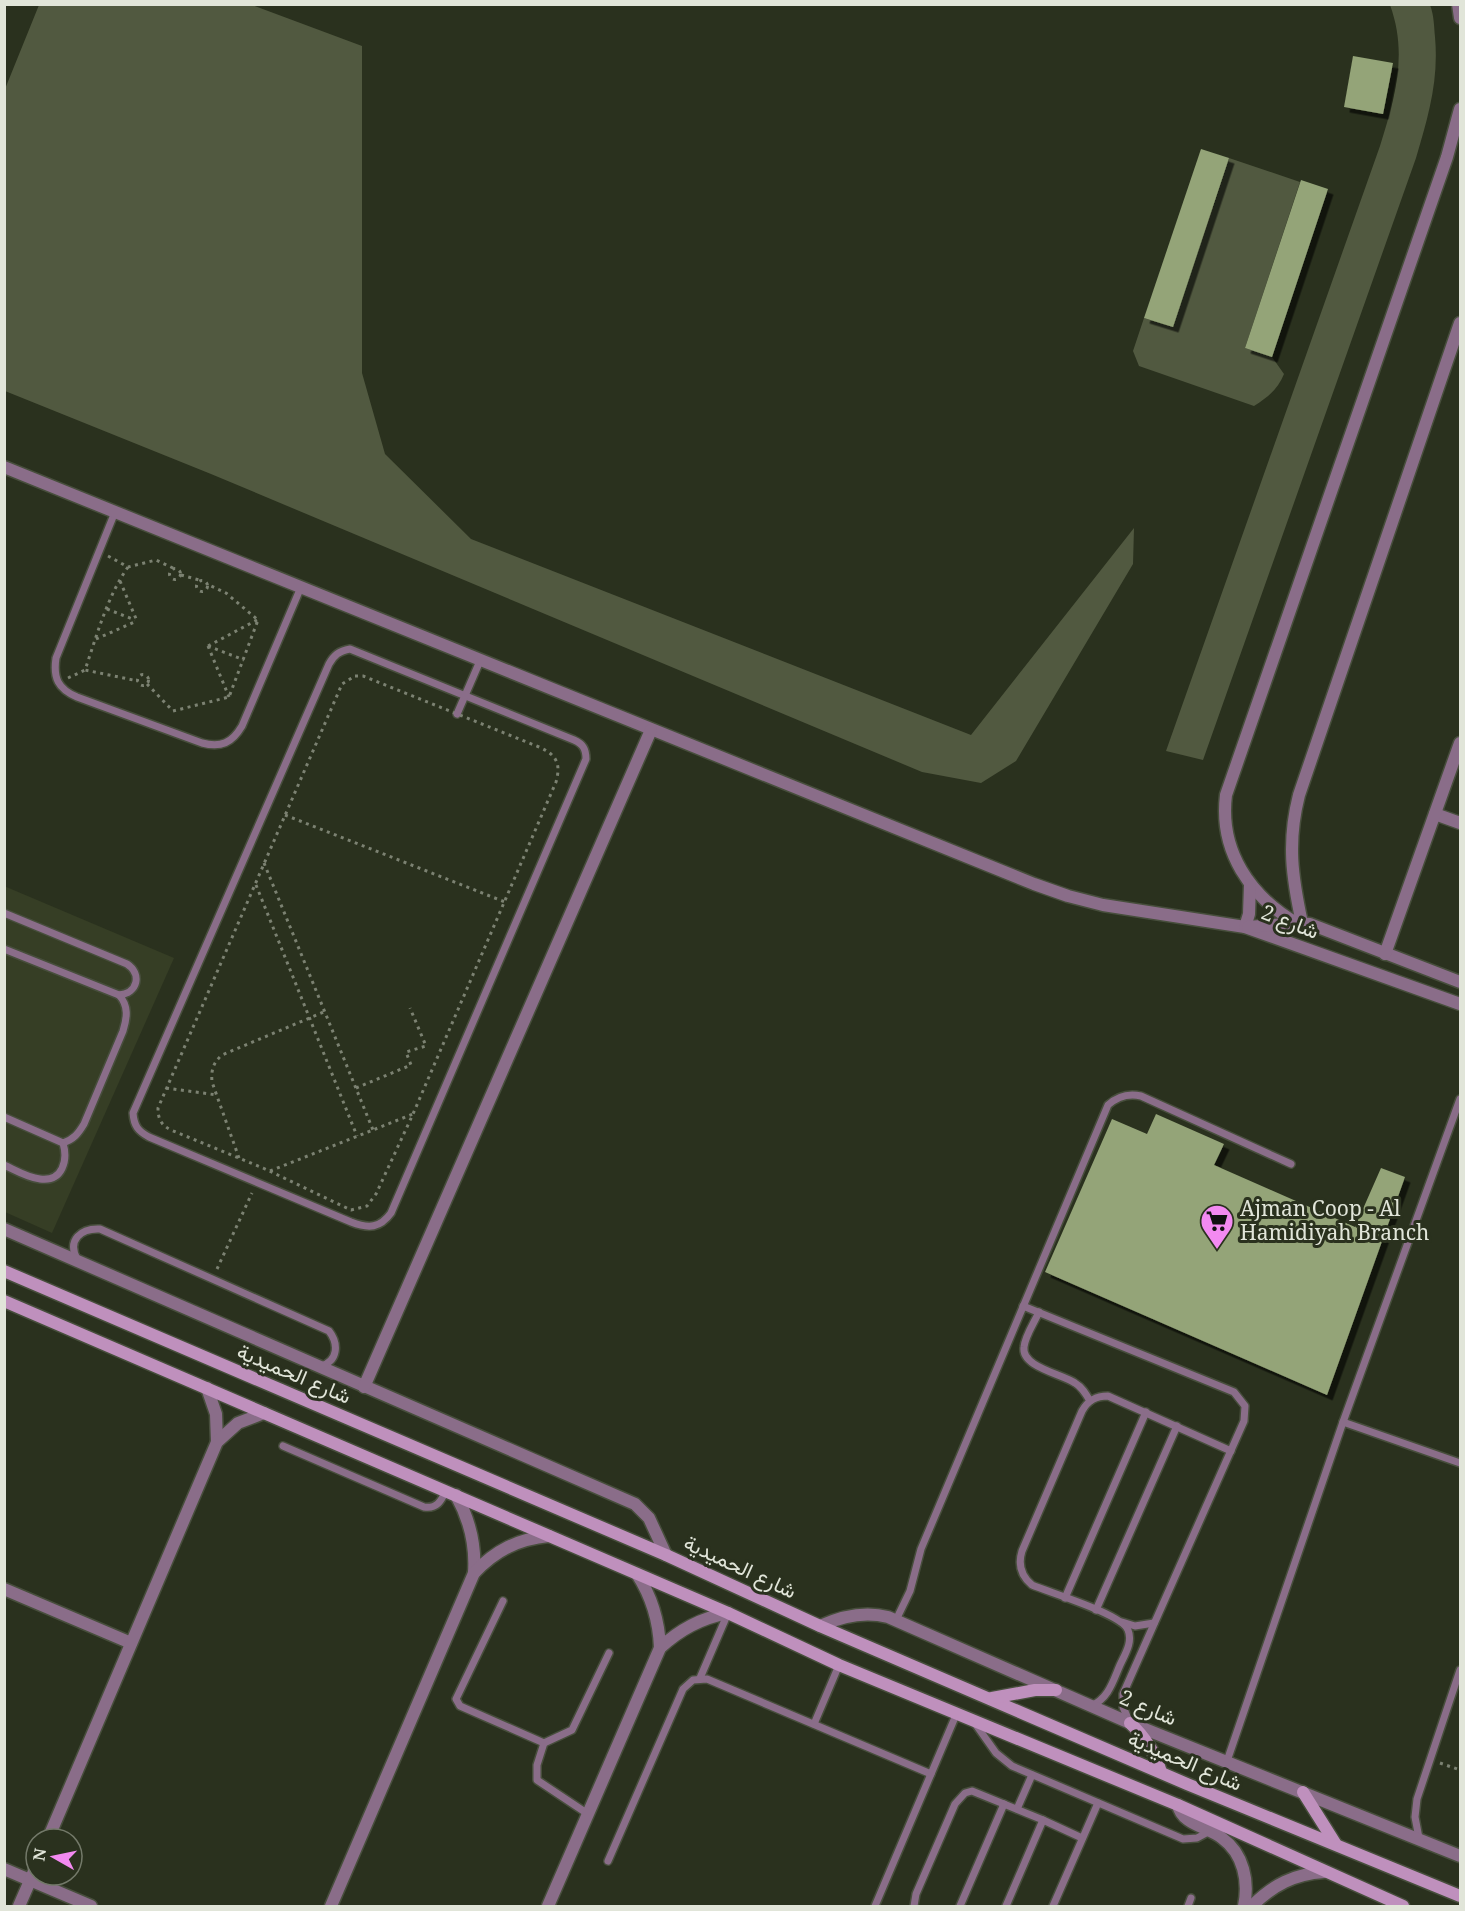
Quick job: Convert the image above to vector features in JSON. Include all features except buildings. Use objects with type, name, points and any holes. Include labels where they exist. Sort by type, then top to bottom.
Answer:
[{"type":"street","points":[[1458,4],[1461,18]]},
{"type":"street","points":[[1299,923],[1271,907],[1250,885],[1226,831],[1224,813],[1226,795],[1447,157],[1461,110]]},
{"type":"street","points":[[1299,923],[1291,855],[1292,824],[1299,795],[1461,323]]},
{"type":"street","points":[[4,466],[480,661],[1068,896],[1112,907],[1245,927],[1249,914],[1250,885]]},
{"type":"street","points":[[364,1387],[651,730]]},
{"type":"street","points":[[1385,954],[1461,743]]},
{"type":"street","points":[[1435,814],[1461,823]]},
{"type":"street","name":"شارع 2","points":[[1245,927],[1299,923],[1324,928],[1385,954],[1461,982]]},
{"type":"street","name":"شارع 2","points":[[1245,927],[1461,1004]]},
{"type":"street","points":[[4,1229],[634,1504],[649,1518],[666,1555]]},
{"type":"street","name":"شارع الحميدية","points":[[4,1271],[666,1555],[820,1626],[990,1699],[1461,1896]]},
{"type":"street","name":"شارع الحميدية","points":[[4,1301],[728,1613],[838,1665],[1178,1805],[1386,1903],[1403,1906]]},
{"type":"street","points":[[4,1309],[22,1309]]},
{"type":"street","points":[[207,1388],[216,1414],[217,1442]]},
{"type":"street","points":[[53,1827],[217,1442],[238,1423],[264,1413]]},
{"type":"street","points":[[331,1906],[474,1573],[475,1556],[470,1524],[451,1493]]},
{"type":"street","points":[[474,1573],[493,1555],[515,1542],[549,1536]]},
{"type":"street","points":[[637,1574],[657,1616],[660,1648]]},
{"type":"street","points":[[4,1589],[131,1643]]},
{"type":"street","points":[[548,1906],[660,1648],[684,1628],[713,1616],[728,1613]]},
{"type":"street","name":"شارع 2","points":[[820,1626],[858,1615],[879,1615],[896,1620],[1130,1723],[1461,1856]]},
{"type":"street","points":[[990,1699],[1035,1690],[1056,1690]]},
{"type":"street","points":[[1130,1723],[1152,1749],[1161,1772]]},
{"type":"street","points":[[1303,1792],[1335,1844]]},
{"type":"street","points":[[1178,1805],[1187,1819],[1222,1837],[1230,1845],[1242,1864],[1246,1885],[1244,1906]]},
{"type":"street","points":[[4,1869],[24,1877]]},
{"type":"street","points":[[1252,1906],[1282,1882],[1296,1876],[1324,1872]]},
{"type":"street","points":[[19,1906],[27,1887]]},
{"type":"street","points":[[46,1887],[91,1906]]},
{"type":"lane","points":[[115,512],[56,658],[54,671],[57,683],[66,692],[191,739],[214,746],[226,744],[236,737],[242,726],[301,587]]},
{"type":"lane","points":[[340,650],[359,651],[465,696],[581,744],[586,751],[586,759],[391,1213],[384,1222],[374,1227],[363,1227],[140,1132],[134,1123],[133,1113],[137,1102],[333,656],[340,650]]},
{"type":"lane","points":[[458,714],[480,661]]},
{"type":"lane","points":[[4,913],[133,968],[137,975],[137,983],[127,994],[119,995]]},
{"type":"lane","points":[[4,949],[119,995],[123,999],[126,1010],[123,1031],[79,1133],[72,1140],[63,1143],[4,1118]]},
{"type":"lane","points":[[896,1620],[910,1591],[921,1549],[1105,1111],[1113,1100],[1126,1094],[1141,1096],[1291,1164]]},
{"type":"lane","points":[[1227,1761],[1343,1422],[1461,1099]]},
{"type":"lane","points":[[4,1165],[34,1178],[49,1179],[55,1176],[64,1165],[66,1158],[63,1143]]},
{"type":"lane","points":[[79,1262],[74,1253],[74,1242],[80,1233],[90,1228],[100,1229],[329,1331],[335,1339],[337,1348],[334,1357],[327,1364],[318,1367]]},
{"type":"lane","points":[[1023,1306],[1234,1392],[1242,1401],[1244,1420],[1123,1694],[1123,1707],[1130,1723]]},
{"type":"lane","points":[[1039,1312],[1025,1342],[1026,1357],[1035,1365],[1077,1383],[1090,1401]]},
{"type":"lane","points":[[1154,1623],[1141,1626],[1122,1622],[1038,1587],[1027,1581],[1021,1569],[1020,1557],[1082,1411],[1095,1398],[1108,1396],[1231,1450]]},
{"type":"lane","points":[[1065,1598],[1146,1412]]},
{"type":"lane","points":[[1343,1422],[1461,1463]]},
{"type":"lane","points":[[1096,1610],[1177,1426]]},
{"type":"lane","points":[[283,1446],[424,1507],[429,1508],[438,1504],[451,1493]]},
{"type":"lane","points":[[503,1601],[456,1700],[460,1706],[544,1743]]},
{"type":"lane","points":[[700,1678],[728,1613]]},
{"type":"lane","points":[[1091,1706],[1103,1699],[1108,1692],[1129,1644],[1129,1632],[1122,1622]]},
{"type":"lane","points":[[588,1814],[537,1780],[537,1765],[544,1743],[572,1730],[609,1653]]},
{"type":"lane","points":[[814,1724],[838,1665]]},
{"type":"lane","points":[[1419,1838],[1415,1808],[1461,1670]]},
{"type":"lane","points":[[608,1861],[683,1689],[687,1683],[700,1678],[931,1774]]},
{"type":"lane","points":[[875,1906],[956,1715]]},
{"type":"lane","points":[[974,1722],[996,1753],[1012,1766],[1183,1839],[1197,1838],[1210,1831]]},
{"type":"lane","points":[[1017,1809],[1032,1775]]},
{"type":"lane","points":[[914,1906],[916,1894],[959,1797],[972,1791],[1082,1838]]},
{"type":"lane","points":[[1053,1906],[1098,1803]]},
{"type":"lane","points":[[960,1906],[1004,1804]]},
{"type":"lane","points":[[1009,1906],[1043,1820]]},
{"type":"lane","points":[[1188,1906],[1191,1899]]},
{"type":"path","points":[[98,551],[128,567]]},
{"type":"path","points":[[85,670],[119,580],[128,567],[156,560],[177,568],[181,575],[204,580],[207,584],[226,593],[258,620]]},
{"type":"path","points":[[173,568],[171,578],[178,578],[181,575]]},
{"type":"path","points":[[119,580],[137,621]]},
{"type":"path","points":[[200,580],[197,586],[201,591],[206,590],[207,584]]},
{"type":"path","points":[[107,609],[137,621]]},
{"type":"path","points":[[208,646],[258,620]]},
{"type":"path","points":[[229,697],[258,620]]},
{"type":"path","points":[[96,639],[137,621]]},
{"type":"path","points":[[208,646],[244,660]]},
{"type":"path","points":[[208,646],[229,697]]},
{"type":"path","points":[[57,683],[85,670],[138,681],[140,685],[147,684]]},
{"type":"path","points":[[138,681],[139,676],[145,675],[149,680],[147,684]]},
{"type":"path","points":[[363,676],[458,714],[549,752],[556,760],[559,771],[505,902],[373,1200],[360,1209],[351,1210],[263,1168],[163,1126],[158,1117],[158,1108],[342,684],[348,679],[363,676]]},
{"type":"path","points":[[147,684],[173,711],[229,697]]},
{"type":"path","points":[[285,815],[505,902]]},
{"type":"path","points":[[264,863],[373,1130]]},
{"type":"path","points":[[255,883],[311,1017],[357,1136]]},
{"type":"path","points":[[356,1088],[411,1065],[406,1052],[426,1046],[410,1008]]},
{"type":"path","points":[[239,1158],[212,1082],[211,1072],[215,1062],[222,1055],[326,1011]]},
{"type":"path","points":[[166,1088],[217,1095]]},
{"type":"path","points":[[270,1172],[413,1114]]},
{"type":"path","points":[[213,1279],[263,1168]]},
{"type":"path","points":[[1430,1760],[1461,1770]]},
{"type":"shaded area","points":[[39,5],[252,5],[362,46],[362,373],[385,454],[471,539],[971,735],[1134,528],[1133,564],[1016,761],[981,783],[922,772],[211,474],[5,391],[5,89]]},
{"type":"shaded area","points":[[1390,5],[1430,5],[1433,17],[1436,53],[1434,84],[1416,158],[1203,760],[1166,751],[1380,146],[1395,93],[1399,58],[1395,23]]},
{"type":"shaded area","points":[[1229,158],[1300,182],[1245,348],[1272,357],[1284,374],[1272,392],[1254,406],[1139,366],[1133,351],[1144,318],[1173,327]]},
{"type":"shaded area","points":[[4,886],[174,958],[52,1233],[5,1212]]},
{"type":"place","name":"Ajman Coop - Al Hamidiyah Branch","points":[[1217,1250]]}]
